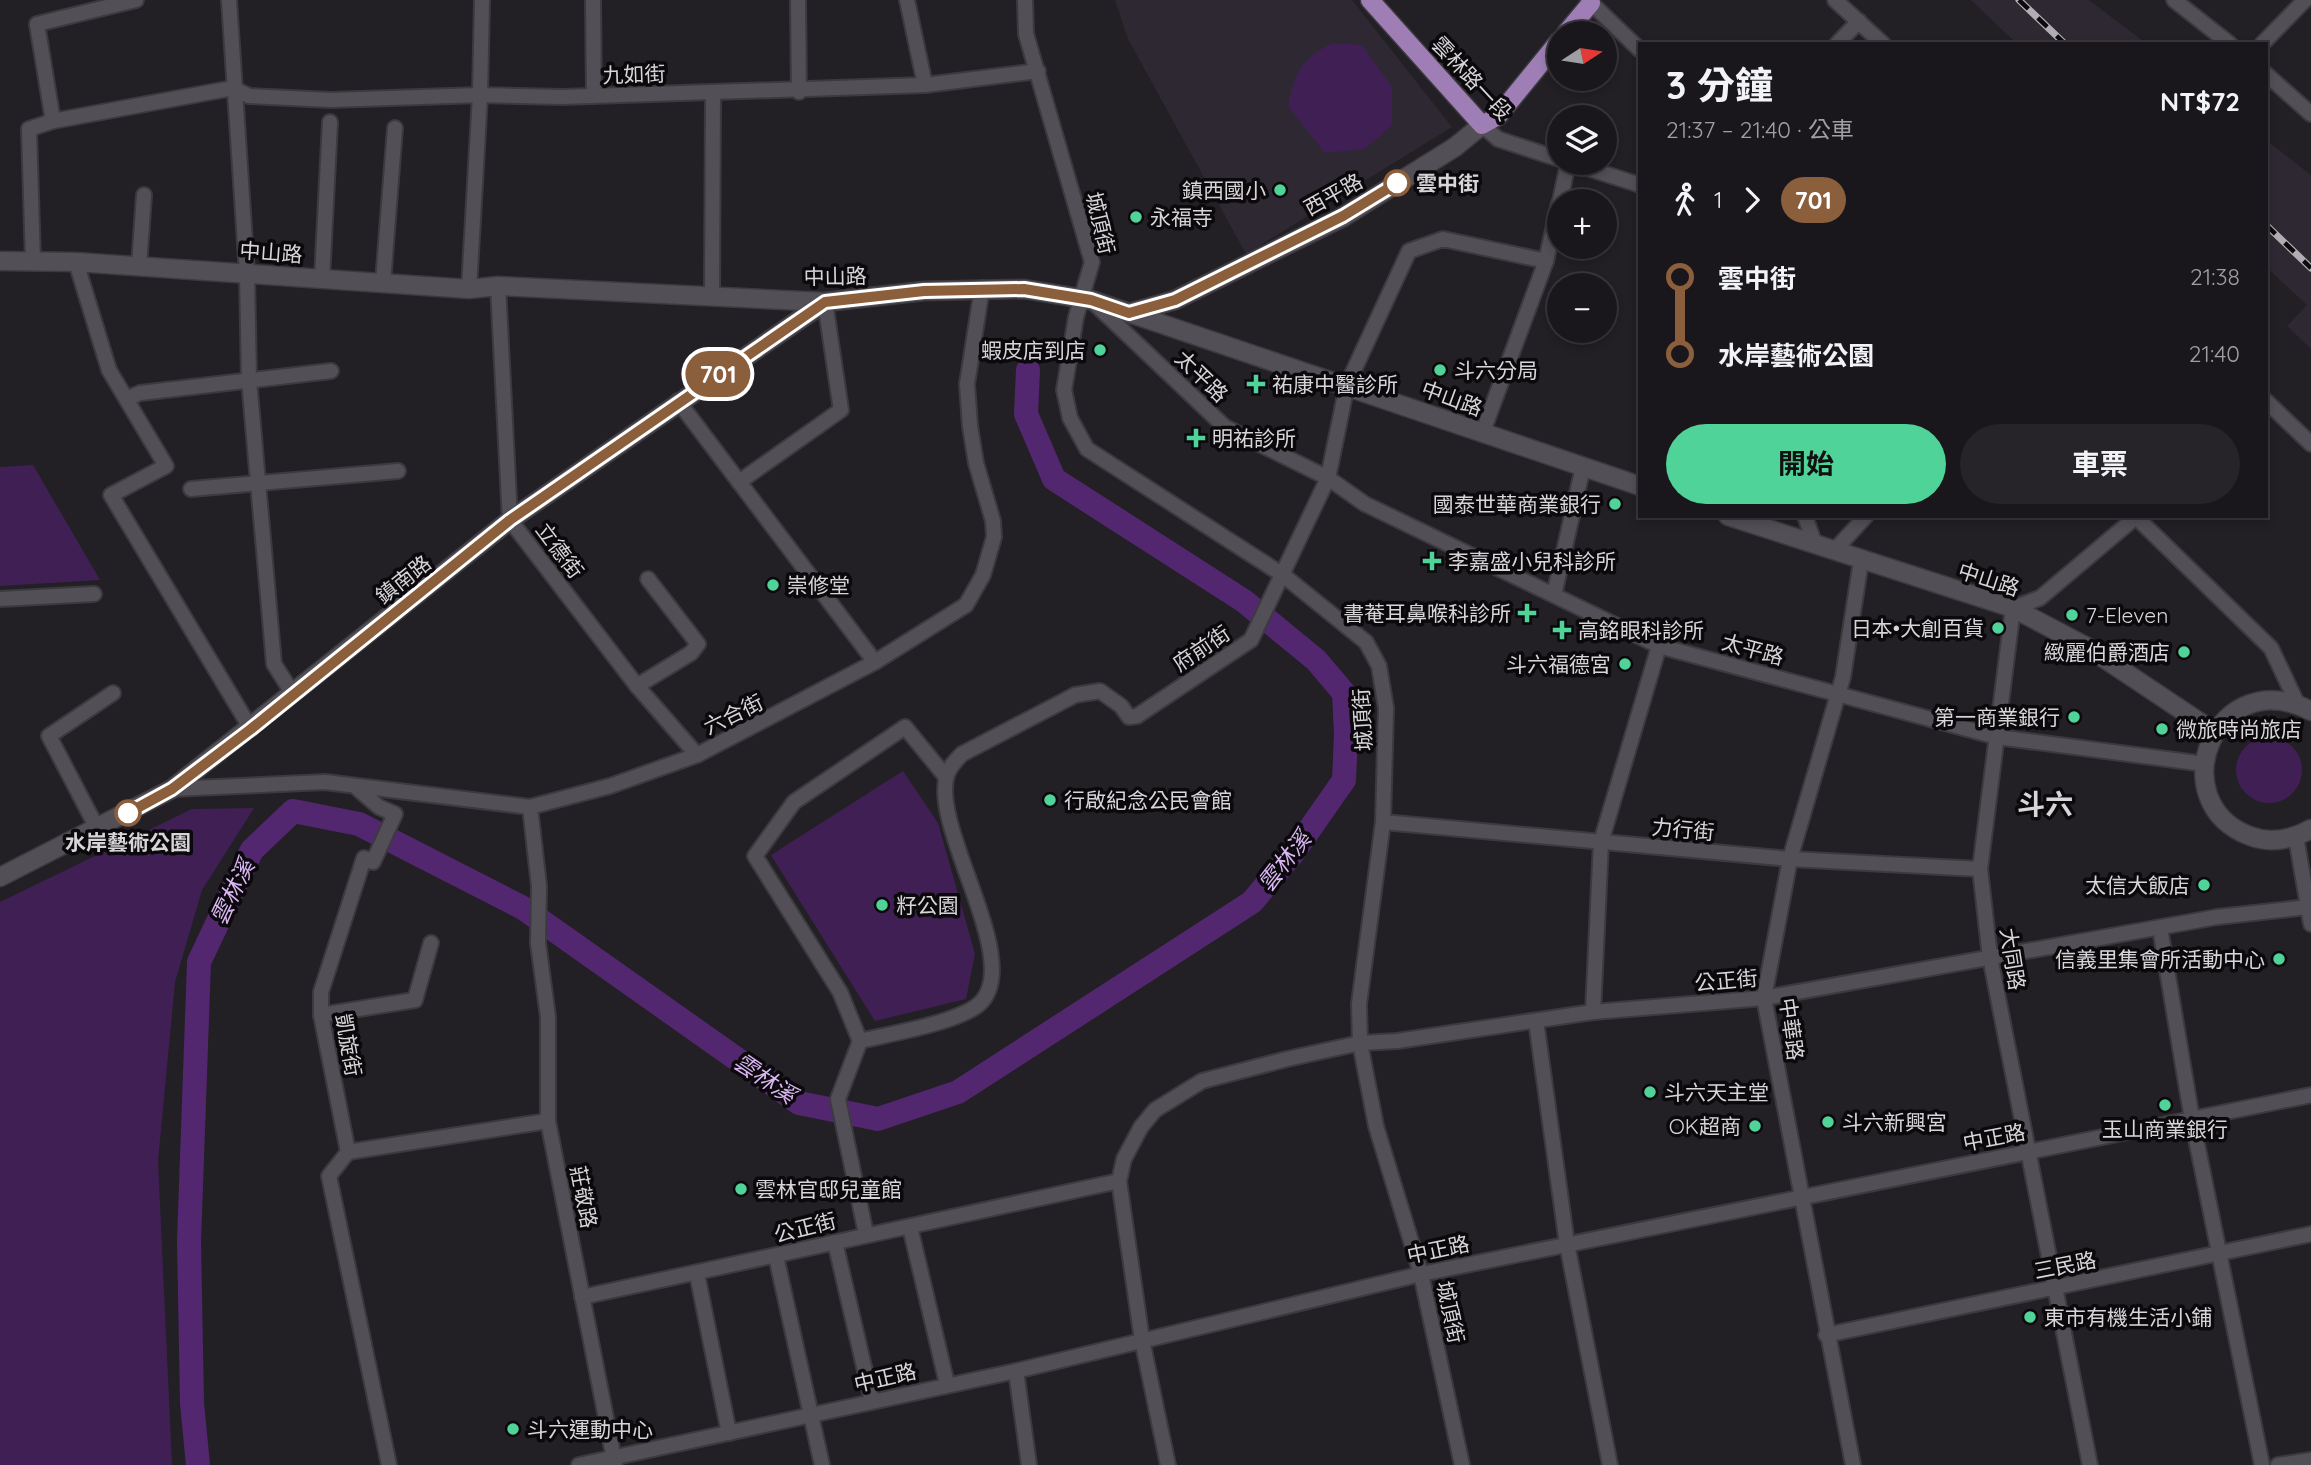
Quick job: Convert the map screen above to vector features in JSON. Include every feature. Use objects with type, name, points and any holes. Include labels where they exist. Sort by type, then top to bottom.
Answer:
[{"type":"main road","name":"雲林路一段","points":[[1370,0],[1482,125]]},
{"type":"main road","points":[[1575,21],[1589,2]]},
{"type":"main road","name":"西平路","points":[[1482,125],[1498,116],[1547,56]]},
{"type":"street","points":[[53,121],[37,24],[136,0]]},
{"type":"street","points":[[229,0],[247,274],[249,380],[274,664],[293,694]]},
{"type":"street","points":[[469,289],[480,95],[482,0]]},
{"type":"street","points":[[593,0],[594,96]]},
{"type":"street","points":[[798,0],[799,92]]},
{"type":"street","points":[[907,0],[925,85]]},
{"type":"street","name":"城頂街","points":[[1024,0],[1026,34],[1092,261],[1086,300],[1064,390],[1070,418],[1087,449],[1283,575],[1366,642],[1379,666],[1386,708],[1383,822],[1359,1004],[1360,1043],[1376,1126],[1421,1274],[1462,1465]]},
{"type":"street","points":[[1835,0],[1881,42]]},
{"type":"street","points":[[2174,0],[2227,42]]},
{"type":"street","points":[[2264,42],[2305,0]]},
{"type":"street","points":[[1589,2],[1638,48]]},
{"type":"street","points":[[1839,42],[1859,21]]},
{"type":"street","name":"九如街","points":[[233,88],[248,96],[331,100],[480,95],[799,92],[925,85],[1038,71]]},
{"type":"street","points":[[2268,76],[2311,114]]},
{"type":"street","points":[[33,262],[29,129],[53,121],[233,88]]},
{"type":"street","points":[[712,295],[713,92]]},
{"type":"street","points":[[322,279],[330,122]]},
{"type":"street","name":"雲林路一段","points":[[1482,125],[1498,139],[1547,155]]},
{"type":"street","name":"西平路","points":[[1129,313],[1175,300],[1343,216],[1455,147],[1482,125]]},
{"type":"street","points":[[383,282],[394,128]]},
{"type":"street","points":[[1608,175],[1638,184]]},
{"type":"street","points":[[139,266],[144,195]]},
{"type":"street","name":"府前街","points":[[946,777],[962,754],[1074,695],[1100,691],[1109,695],[1129,717],[1137,716],[1251,640],[1328,478],[1347,385],[1409,251],[1443,239],[1546,261]]},
{"type":"street","points":[[1482,434],[1547,256]]},
{"type":"street","name":"中山路","points":[[0,261],[76,262],[469,289],[498,286],[825,302],[982,288],[1024,289],[1086,300],[1129,313],[1638,485]]},
{"type":"street","points":[[76,262],[109,370],[166,466],[111,495],[251,729]]},
{"type":"street","name":"立德街","points":[[498,286],[510,520],[637,685],[697,755]]},
{"type":"street","name":"六合街","points":[[172,789],[325,782],[530,807],[610,786],[697,755],[875,662],[966,605],[984,575],[993,537],[993,521],[976,463],[970,426],[968,384],[982,288]]},
{"type":"street","name":"太平路","points":[[1086,300],[1225,427],[1328,478],[1365,504],[1659,646],[1997,737],[2205,764]]},
{"type":"street","points":[[739,482],[841,410],[825,302]]},
{"type":"street","name":"鎮南路","points":[[0,872],[97,828],[172,789],[251,729],[510,520],[678,401],[825,302]]},
{"type":"street","points":[[128,398],[141,393],[331,371]]},
{"type":"street","points":[[678,401],[875,662]]},
{"type":"street","points":[[2268,406],[2311,444]]},
{"type":"street","points":[[1554,595],[1583,467]]},
{"type":"street","points":[[191,489],[398,471]]},
{"type":"street","name":"中山路","points":[[1734,518],[2013,608],[2087,647],[2213,731]]},
{"type":"street","points":[[1806,518],[1815,545]]},
{"type":"street","points":[[1834,551],[1864,518]]},
{"type":"street","points":[[2013,608],[2040,598],[2134,518]]},
{"type":"street","points":[[2138,518],[2271,648],[2304,707]]},
{"type":"street","name":"中華路","points":[[1853,1465],[1799,1196],[1764,998],[1790,859],[1839,694],[1861,561]]},
{"type":"street","points":[[637,685],[691,653],[698,644],[648,579]]},
{"type":"street","points":[[0,599],[94,594]]},
{"type":"street","name":"大同路","points":[[2013,608],[1980,869],[1990,957],[2090,1465]]},
{"type":"street","points":[[1593,1012],[1601,842],[1659,646]]},
{"type":"street","points":[[97,828],[49,736],[57,728],[113,693]]},
{"type":"street","points":[[2304,707],[2279,699],[2245,705],[2229,715],[2213,731],[2205,764],[2205,788],[2213,806],[2225,821],[2240,832],[2258,839],[2277,841],[2304,833],[2311,924]]},
{"type":"street","points":[[860,1041],[956,1017],[979,1005],[989,988],[993,960],[947,807],[946,777],[905,727],[794,802],[755,856],[840,992],[860,1041],[838,1100],[848,1137],[866,1234]]},
{"type":"street","name":"凱旋街","points":[[348,1152],[321,1015],[321,992],[364,858],[373,862],[395,814],[379,807],[357,788]]},
{"type":"street","name":"莊敬路","points":[[530,807],[538,935],[548,1017],[548,1121],[614,1461]]},
{"type":"street","name":"力行街","points":[[1383,822],[1790,859],[1980,869]]},
{"type":"street","name":"公正街","points":[[582,1297],[1119,1181],[1124,1159],[1141,1127],[1155,1110],[1202,1081],[1360,1043],[1397,1041],[1593,1012],[1764,998],[2217,917],[2308,907]]},
{"type":"street","points":[[2160,928],[2192,1119],[2262,1465]]},
{"type":"street","points":[[321,1015],[415,1000],[431,943]]},
{"type":"street","points":[[1535,1021],[1567,1244],[1610,1465]]},
{"type":"street","name":"中正路","points":[[579,1465],[614,1461],[729,1433],[811,1418],[872,1401],[1016,1371],[1421,1274],[2311,1095]]},
{"type":"street","points":[[389,1465],[329,1176],[348,1152],[548,1121]]},
{"type":"street","points":[[1119,1181],[1142,1340],[1168,1465]]},
{"type":"street","points":[[910,1227],[947,1384]]},
{"type":"street","name":"三民路","points":[[1826,1335],[2311,1234]]},
{"type":"street","points":[[835,1242],[872,1401]]},
{"type":"street","points":[[776,1256],[822,1465]]},
{"type":"street","points":[[697,1274],[729,1433]]},
{"type":"street","points":[[1016,1371],[1029,1465]]},
{"type":"street","points":[[2278,1465],[2311,1460]]},
{"type":"shaded area","name":"鎮西國小","points":[[1115,0],[1352,0],[1452,127],[1246,254],[1128,39]]},
{"type":"shaded area","points":[[1971,0],[2089,0],[2144,42],[2015,42]]},
{"type":"shaded area","points":[[1332,43],[1362,45],[1392,87],[1392,125],[1365,149],[1325,153],[1288,106],[1293,84],[1301,68],[1313,55]]},
{"type":"shaded area","points":[[2268,142],[2311,175],[2311,349],[2287,326],[2307,305],[2268,269]]},
{"type":"shaded area","points":[[33,465],[100,580],[0,586],[0,467]]},
{"type":"shaded area","points":[[2269,737],[2282,739],[2297,752],[2302,770],[2300,783],[2287,798],[2269,803],[2256,801],[2241,788],[2236,770],[2238,757],[2251,742]]},
{"type":"shaded area","name":"籽公園","points":[[903,771],[938,823],[975,954],[966,999],[875,1021],[771,855]]},
{"type":"shaded area","points":[[254,808],[202,890],[175,982],[158,1161],[172,1465],[0,1465],[0,902],[192,809]]},
{"type":"waterway","name":"雲林溪","points":[[198,1465],[192,1403],[189,1241],[199,962],[252,850],[293,811],[359,824],[523,908],[799,1103],[878,1119],[958,1092],[1252,902],[1293,853],[1344,780],[1344,693],[1316,660],[1244,601],[1054,479],[1026,414],[1028,370]]},
{"type":"railway","points":[[2019,0],[2063,42]]},
{"type":"railway","points":[[2268,227],[2311,268]]},
{"type":"bus line","name":"701","points":[[128,813],[172,789],[251,729],[510,520],[678,401],[825,302],[924,291],[1024,289],[1091,300],[1129,313],[1175,300],[1343,216],[1397,183]]},
{"type":"place","name":"雲中街","points":[[1397,183]]},
{"type":"place","name":"鎮西國小","points":[[1280,190]]},
{"type":"place","name":"永福寺","points":[[1136,217]]},
{"type":"place","name":"蝦皮店到店","points":[[1100,350]]},
{"type":"place","name":"斗六分局","points":[[1440,370]]},
{"type":"place","name":"祐康中醫診所","points":[[1256,384]]},
{"type":"place","name":"明祐診所","points":[[1196,438]]},
{"type":"place","name":"國泰世華商業銀行","points":[[1615,504]]},
{"type":"place","name":"李嘉盛小兒科診所","points":[[1432,561]]},
{"type":"place","name":"崇修堂","points":[[773,585]]},
{"type":"place","name":"書菴耳鼻喉科診所","points":[[1527,613]]},
{"type":"place","name":"7-Eleven","points":[[2072,615]]},
{"type":"place","name":"日本•大創百貨","points":[[1998,628]]},
{"type":"place","name":"高銘眼科診所","points":[[1562,630]]},
{"type":"place","name":"緻麗伯爵酒店","points":[[2184,652]]},
{"type":"place","name":"斗六福德宮","points":[[1625,664]]},
{"type":"place","name":"第一商業銀行","points":[[2074,717]]},
{"type":"place","name":"微旅時尚旅店","points":[[2162,729]]},
{"type":"place","name":"行啟紀念公民會館","points":[[1050,800]]},
{"type":"place","name":"水岸藝術公園","points":[[128,813]]},
{"type":"place","name":"太信大飯店","points":[[2204,885]]},
{"type":"place","name":"籽公園","points":[[882,905]]},
{"type":"place","name":"信義里集會所活動中心","points":[[2279,959]]},
{"type":"place","name":"斗六天主堂","points":[[1650,1092]]},
{"type":"place","name":"玉山商業銀行","points":[[2165,1105]]},
{"type":"place","name":"斗六新興宮","points":[[1828,1122]]},
{"type":"place","name":"OK超商","points":[[1755,1126]]},
{"type":"place","name":"雲林官邸兒童館","points":[[741,1189]]},
{"type":"place","name":"東市有機生活小鋪","points":[[2030,1317]]},
{"type":"place","name":"斗六運動中心","points":[[513,1429]]},
{"type":"district","name":"斗六","points":[[2045,803]]}]
